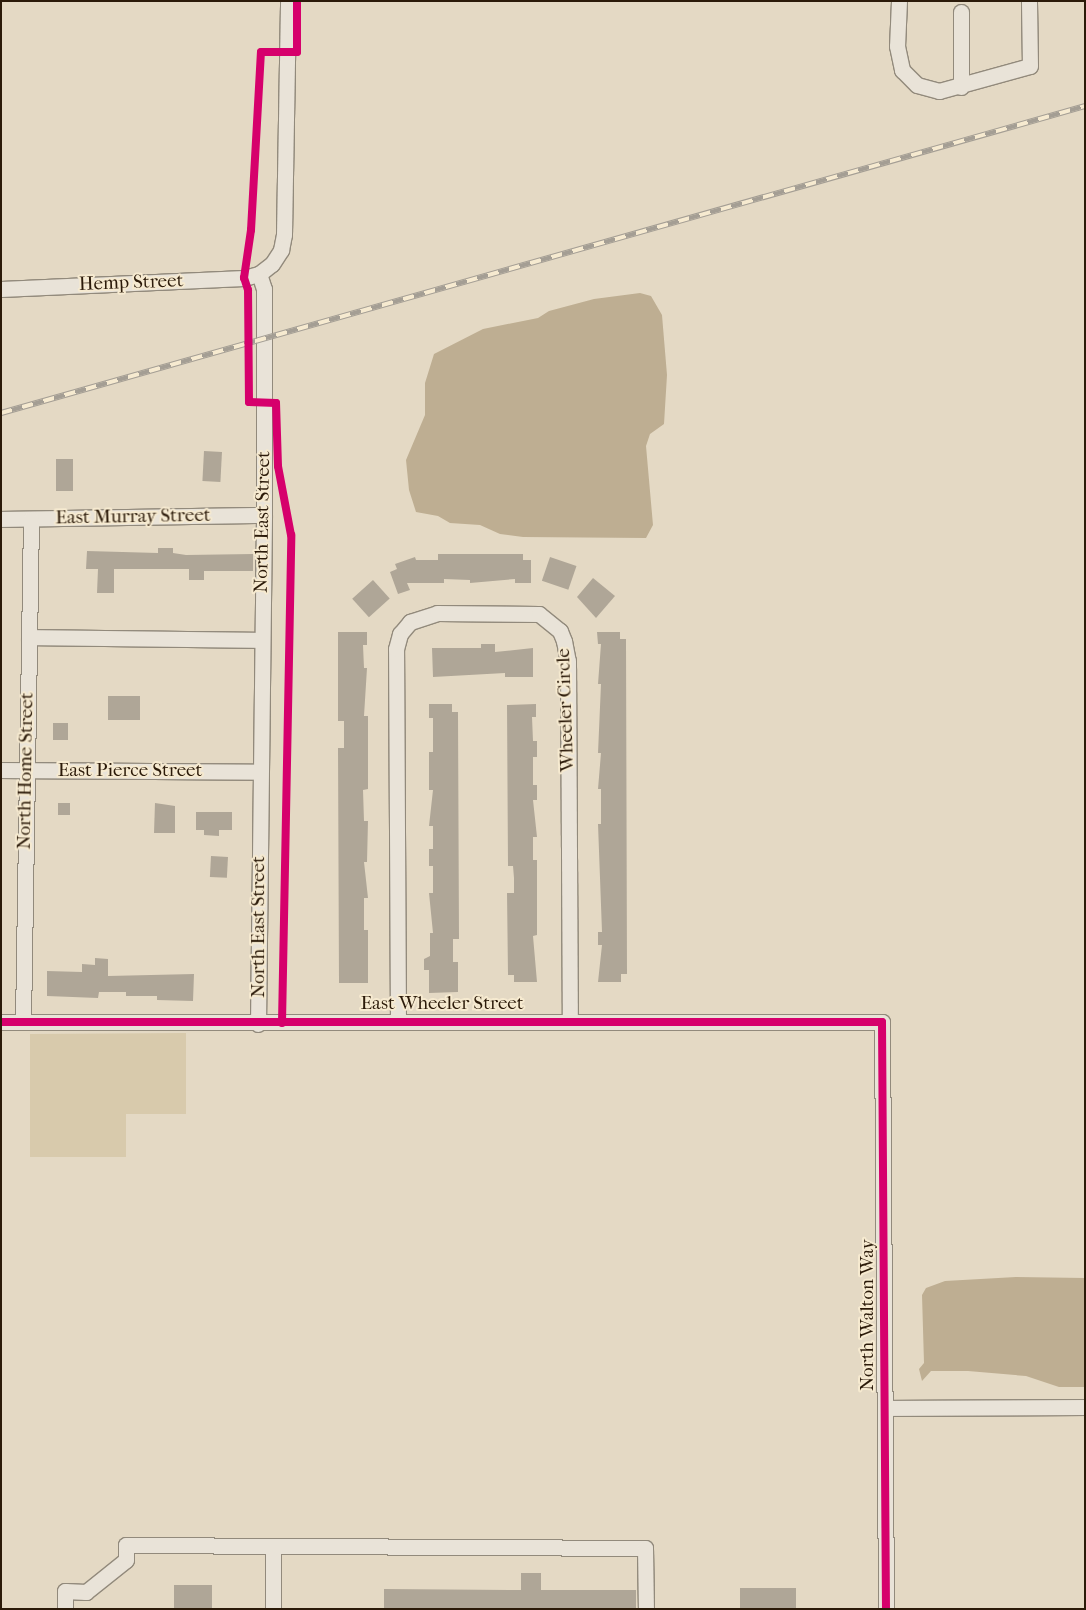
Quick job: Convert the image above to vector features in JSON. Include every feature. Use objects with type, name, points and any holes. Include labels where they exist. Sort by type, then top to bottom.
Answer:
[{"type":"street","points":[[259,274],[277,258],[284,234],[288,1]]},
{"type":"street","points":[[899,1],[897,46],[902,70],[917,85],[939,91],[962,87],[1030,66],[1029,1]]},
{"type":"street","points":[[961,12],[962,87]]},
{"type":"street","name":"Hemp Street","points":[[1,289],[227,279],[259,274]]},
{"type":"street","name":"North East Street","points":[[258,1024],[259,772],[264,514],[264,289],[259,274]]},
{"type":"street","name":"East Murray Street","points":[[1,519],[264,514]]},
{"type":"street","name":"North Home Street","points":[[23,1022],[31,519]]},
{"type":"street","name":"Wheeler Circle","points":[[398,1021],[396,649],[400,634],[410,622],[437,613],[539,614],[560,631],[564,641],[568,662],[570,1020]]},
{"type":"street","points":[[29,637],[262,640]]},
{"type":"street","name":"East Pierce Street","points":[[1,770],[259,772]]},
{"type":"street","name":"East Wheeler Street","points":[[1,1022],[258,1024],[570,1020],[882,1022]]},
{"type":"street","name":"North Walton Way","points":[[882,1022],[886,1609]]},
{"type":"street","points":[[885,1408],[1085,1407]]},
{"type":"street","points":[[65,1609],[65,1591],[86,1592],[126,1560],[126,1546],[645,1548],[646,1609]]},
{"type":"street","points":[[273,1546],[273,1609]]},
{"type":"shaded area","points":[[640,293],[651,296],[662,315],[667,375],[664,424],[650,434],[646,446],[653,525],[646,538],[523,537],[500,534],[480,525],[450,523],[438,516],[416,512],[409,490],[406,460],[425,415],[425,383],[434,354],[483,329],[538,318],[549,311],[594,299]]},
{"type":"shaded area","points":[[186,1033],[186,1114],[126,1114],[126,1157],[30,1157],[30,1034]]},
{"type":"shaded area","points":[[1016,1277],[1085,1278],[1085,1387],[1059,1387],[1026,1376],[968,1371],[931,1371],[922,1381],[919,1369],[924,1363],[922,1295],[926,1288],[945,1281]]},
{"type":"building","points":[[204,451],[222,452],[220,482],[202,481]]},
{"type":"building","points":[[56,459],[73,459],[73,491],[56,491]]},
{"type":"building","points":[[158,548],[173,548],[173,553],[186,555],[253,554],[253,571],[204,571],[204,580],[189,580],[189,569],[114,569],[114,593],[97,593],[98,569],[86,569],[87,551],[158,553]]},
{"type":"building","points":[[438,554],[523,554],[523,560],[531,560],[531,583],[515,583],[515,579],[470,583],[470,580],[444,579],[444,583],[407,583],[410,590],[398,594],[390,572],[397,569],[395,564],[415,557],[416,560],[438,560]]},
{"type":"building","points":[[550,557],[576,566],[568,590],[542,581]]},
{"type":"building","points":[[593,578],[615,596],[596,618],[577,597]]},
{"type":"building","points":[[373,580],[390,599],[369,617],[352,599]]},
{"type":"building","points":[[338,632],[367,632],[367,645],[363,645],[364,668],[367,668],[364,716],[368,716],[368,789],[363,790],[364,821],[368,821],[367,862],[364,862],[368,898],[364,898],[364,930],[368,930],[368,983],[339,983],[338,748],[344,748],[344,721],[338,721]]},
{"type":"building","points":[[597,632],[620,632],[620,639],[626,639],[627,974],[621,974],[621,982],[598,982],[602,945],[598,945],[598,932],[602,932],[598,824],[601,824],[601,789],[598,789],[601,753],[598,753],[601,684],[598,684],[601,644],[598,644]]},
{"type":"building","points":[[481,644],[495,644],[495,652],[533,648],[533,677],[505,677],[505,673],[433,677],[432,648],[481,648]]},
{"type":"building","points":[[108,696],[140,696],[140,720],[108,720]]},
{"type":"building","points":[[429,704],[452,704],[452,712],[458,712],[459,939],[453,939],[453,962],[458,962],[458,992],[429,993],[429,970],[424,970],[424,959],[430,956],[430,933],[433,933],[429,893],[433,893],[433,866],[429,866],[429,849],[433,849],[433,826],[429,826],[433,790],[429,790],[429,752],[433,752],[433,718],[429,718]]},
{"type":"building","points":[[536,704],[536,717],[532,717],[533,741],[537,741],[537,757],[533,757],[533,785],[537,785],[537,800],[533,800],[537,837],[533,837],[533,860],[537,860],[537,935],[533,936],[537,982],[514,982],[514,975],[508,975],[507,893],[514,893],[514,878],[513,866],[508,866],[507,705]]},
{"type":"building","points":[[53,723],[68,723],[68,740],[53,740]]},
{"type":"building","points":[[58,803],[70,803],[70,815],[58,815]]},
{"type":"building","points":[[155,803],[175,806],[175,833],[154,833]]},
{"type":"building","points":[[196,812],[232,812],[232,830],[219,830],[219,836],[204,835],[204,830],[196,830]]},
{"type":"building","points":[[211,856],[228,857],[227,878],[210,877]]},
{"type":"building","points":[[95,958],[108,959],[108,976],[194,974],[193,1001],[157,1000],[157,996],[126,996],[126,992],[99,992],[98,998],[47,996],[47,971],[82,972],[82,964],[95,965]]},
{"type":"building","points":[[521,1573],[541,1573],[541,1590],[636,1590],[636,1609],[384,1609],[384,1589],[521,1590]]},
{"type":"building","points":[[174,1585],[212,1585],[212,1609],[174,1609]]},
{"type":"building","points":[[740,1588],[796,1588],[796,1609],[740,1609]]},
{"type":"railway","points":[[1,413],[1085,106]]},
{"type":"cycle path","points":[[282,1023],[291,535],[278,466],[276,403],[249,402],[248,290],[244,278],[251,230],[261,52],[297,52],[297,1]]},
{"type":"cycle path","points":[[1,1022],[882,1022],[886,1609]]}]
